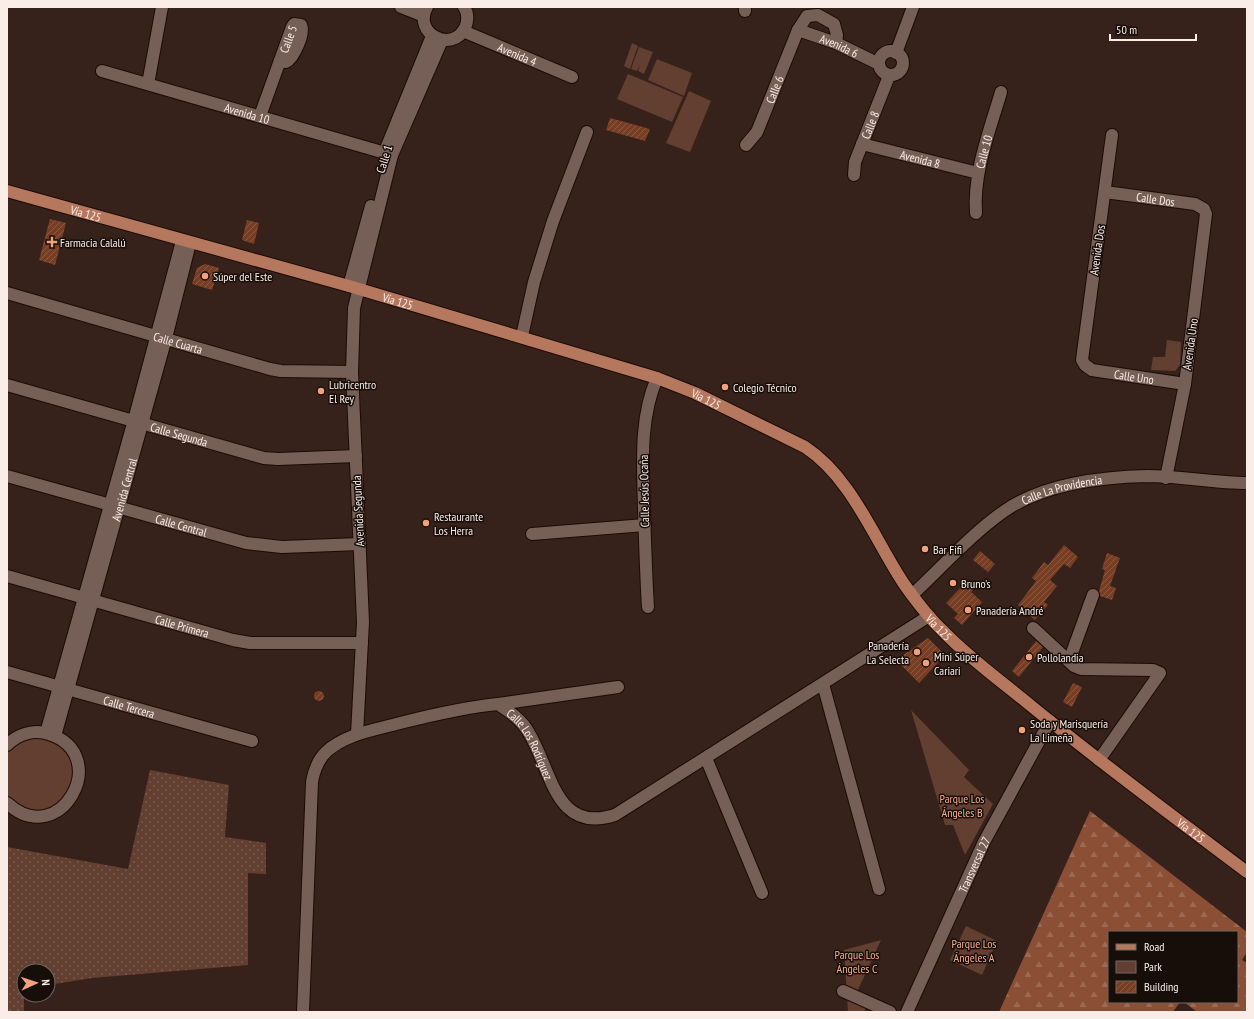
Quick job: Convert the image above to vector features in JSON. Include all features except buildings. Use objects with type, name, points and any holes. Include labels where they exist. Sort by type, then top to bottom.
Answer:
[{"type":"main road","name":"Vía 125","points":[[7,191],[522,336],[657,378],[696,393],[805,447],[817,455],[831,469],[856,504],[912,595],[944,633],[1099,760],[1247,872]]},
{"type":"street","points":[[148,84],[162,7]]},
{"type":"street","points":[[401,7],[425,12],[425,27],[437,38],[454,39],[463,31],[468,18],[464,7]]},
{"type":"street","points":[[896,52],[913,7]]},
{"type":"street","name":"Calle 6","points":[[746,145],[757,132],[798,30],[807,16],[818,15],[834,24],[837,35],[836,43]]},
{"type":"street","name":"Avenida 6","points":[[798,30],[836,43],[879,64]]},
{"type":"street","name":"Avenida 4","points":[[463,31],[572,78]]},
{"type":"street","name":"Calle 1","points":[[353,288],[388,154],[437,38]]},
{"type":"street","points":[[891,51],[896,52],[903,60],[902,68],[897,74],[889,76],[882,72],[879,64],[883,54],[891,51]]},
{"type":"street","name":"Calle 5","points":[[260,116],[280,60]]},
{"type":"street","name":"Avenida 10","points":[[102,71],[388,154]]},
{"type":"street","name":"Calle 8","points":[[854,175],[855,162],[889,76]]},
{"type":"street","name":"Calle 10","points":[[976,213],[975,199],[978,173],[1001,92]]},
{"type":"street","points":[[522,336],[534,282],[548,237],[588,132]]},
{"type":"street","name":"Avenida Dos","points":[[1084,365],[1082,355],[1112,135]]},
{"type":"street","name":"Avenida 8","points":[[862,144],[978,173]]},
{"type":"street","name":"Calle Dos","points":[[1105,192],[1194,204],[1204,209]]},
{"type":"street","name":"Avenida Uno","points":[[1166,478],[1185,384],[1207,220],[1204,209]]},
{"type":"street","name":"Avenida Central","points":[[51,734],[162,337],[186,242]]},
{"type":"street","name":"Avenida Segunda","points":[[353,288],[354,308],[352,333],[352,372],[360,544],[362,642],[357,734]]},
{"type":"street","name":"Calle Cuarta","points":[[7,293],[281,371],[352,372]]},
{"type":"street","name":"Calle Uno","points":[[1084,365],[1092,370],[1185,384]]},
{"type":"street","name":"Calle Jesús Ocaña","points":[[648,607],[644,440],[651,392],[657,378]]},
{"type":"street","name":"Calle Segunda","points":[[7,385],[264,458],[278,459],[356,456]]},
{"type":"street","name":"Calle Central","points":[[7,476],[265,546],[360,544]]},
{"type":"street","name":"Calle La Providencia","points":[[912,595],[996,517],[1013,506],[1059,487],[1087,482],[1134,477],[1247,483]]},
{"type":"street","points":[[532,534],[645,525]]},
{"type":"street","name":"Calle Primera","points":[[7,576],[234,640],[250,643],[362,642]]},
{"type":"street","points":[[1069,661],[1093,595]]},
{"type":"street","name":"Calle Los Rodríguez","points":[[303,1012],[314,772],[326,752],[357,734],[468,707],[498,704],[517,717],[529,733],[556,791],[569,811],[587,819],[601,819],[615,815],[929,616]]},
{"type":"street","points":[[1033,628],[1069,661],[1081,669],[1152,670],[1160,673],[1099,760]]},
{"type":"street","name":"Calle Tercera","points":[[7,672],[252,741]]},
{"type":"street","points":[[823,684],[879,889]]},
{"type":"street","points":[[498,704],[618,687]]},
{"type":"street","name":"Transversal 27","points":[[907,1012],[984,842],[1050,721]]},
{"type":"street","points":[[7,745],[25,734],[51,734],[71,749],[79,768],[78,783],[69,802],[52,813],[38,816],[24,814],[7,803]]},
{"type":"street","points":[[706,758],[762,893]]},
{"type":"street","points":[[843,991],[890,1012]]},
{"type":"green space","points":[[632,43],[638,46],[630,69],[624,66]]},
{"type":"green space","points":[[639,47],[653,52],[644,74],[638,71],[640,64],[637,71],[631,69]]},
{"type":"green space","points":[[657,59],[692,73],[684,96],[648,80]]},
{"type":"green space","points":[[628,74],[683,97],[672,122],[617,99]]},
{"type":"green space","points":[[689,91],[711,101],[690,152],[666,143]]},
{"type":"green space","points":[[1167,340],[1181,342],[1180,365],[1175,371],[1151,370],[1153,357],[1165,357]]},
{"type":"green space","name":"Parque Los Ángeles B","points":[[911,710],[969,770],[964,777],[993,804],[965,855],[953,825],[945,825]]},
{"type":"green space","points":[[34,737],[47,738],[67,751],[72,762],[72,786],[57,805],[46,810],[34,811],[23,808],[12,801],[7,795],[7,753],[12,747],[22,740]]},
{"type":"green space","points":[[150,770],[229,785],[225,837],[266,843],[266,874],[248,873],[248,965],[92,978],[56,984],[56,963],[16,963],[16,1003],[24,1003],[24,1012],[7,1012],[7,847],[128,869]]},
{"type":"green space","points":[[1090,811],[1247,932],[1247,952],[1242,960],[1247,963],[1247,1012],[1197,1012],[1185,1003],[1238,1003],[1238,931],[1108,931],[1108,1003],[1179,1003],[1173,1012],[999,1012]]},
{"type":"green space","name":"Parque Los Ángeles A","points":[[966,926],[997,941],[982,975],[950,960]]},
{"type":"green space","name":"Parque Los Ángeles C","points":[[881,940],[857,992],[870,998],[864,1012],[848,1012],[844,950]]},
{"type":"place","name":"Farmacia Calalú","points":[[52,242]]},
{"type":"place","name":"Súper del Este","points":[[205,276]]},
{"type":"place","name":"Colegio Técnico","points":[[725,387]]},
{"type":"place","name":"Lubricentro El Rey","points":[[321,391]]},
{"type":"place","name":"Restaurante Los Herra","points":[[426,523]]},
{"type":"place","name":"Bar Fifi","points":[[925,549]]},
{"type":"place","name":"Bruno's","points":[[953,583]]},
{"type":"place","name":"Panadería André","points":[[968,610]]},
{"type":"place","name":"Panadería La Selecta","points":[[917,652]]},
{"type":"place","name":"Pollolandia","points":[[1029,657]]},
{"type":"place","name":"Mini Súper Cariari","points":[[926,663]]},
{"type":"place","name":"Soda y Marisquería La Limeña","points":[[1022,730]]}]
